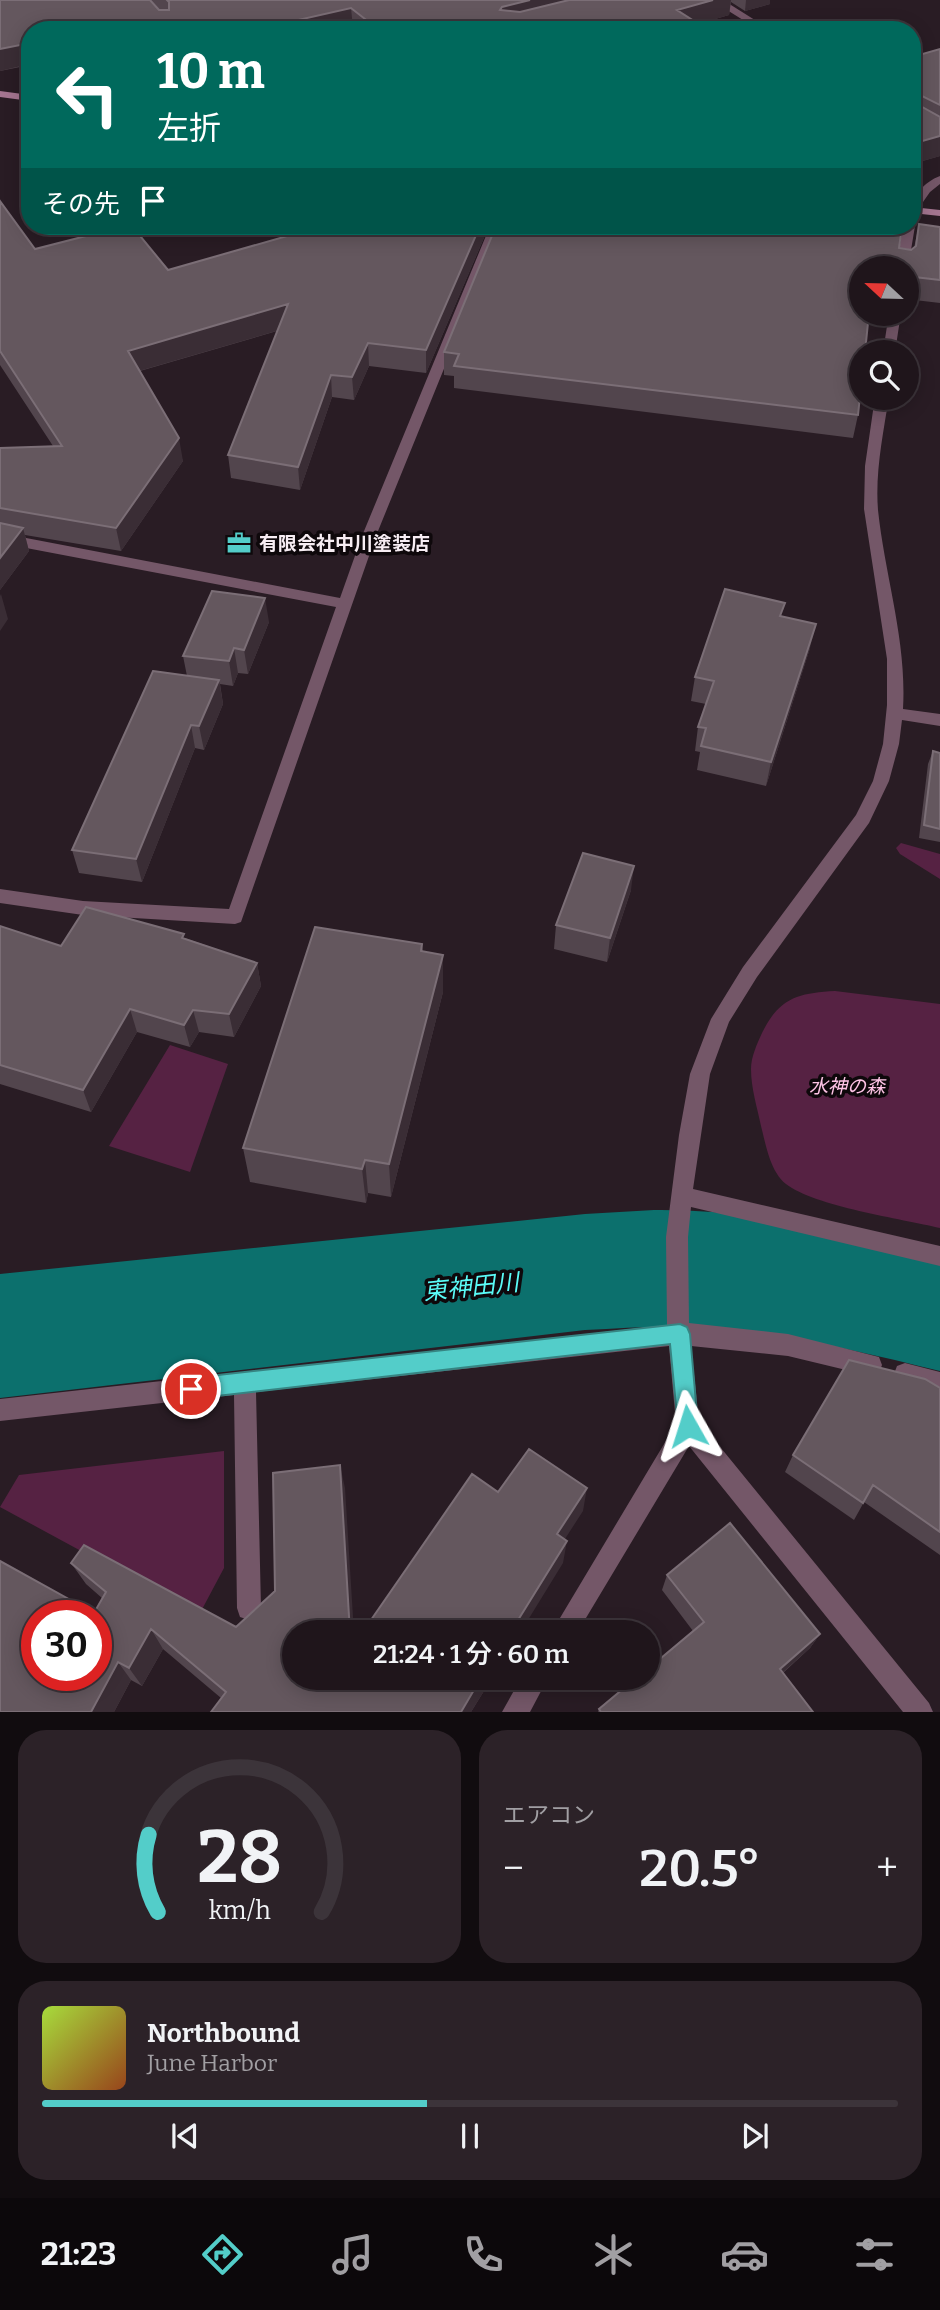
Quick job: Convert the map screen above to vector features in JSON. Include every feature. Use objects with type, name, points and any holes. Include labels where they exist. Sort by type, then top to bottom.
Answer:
[{"type":"street","points":[[716,0],[751,21]]},
{"type":"street","points":[[0,94],[21,97]]},
{"type":"street","points":[[921,197],[940,179]]},
{"type":"street","points":[[921,211],[940,214]]},
{"type":"street","points":[[0,896],[83,908],[235,917],[369,536],[492,235]]},
{"type":"street","points":[[904,256],[908,235]]},
{"type":"street","points":[[880,410],[870,487],[895,659],[891,744],[881,781],[863,818],[750,972],[721,1020],[700,1074],[677,1237],[679,1329],[688,1426],[920,1712]]},
{"type":"street","points":[[0,538],[345,604]]},
{"type":"street","points":[[894,713],[940,720]]},
{"type":"street","points":[[682,1195],[940,1256]]},
{"type":"street","points":[[0,1410],[679,1329],[788,1345],[940,1382]]},
{"type":"street","points":[[245,1382],[248,1608]]},
{"type":"street","points":[[571,1620],[688,1426]]},
{"type":"street","points":[[515,1712],[528,1690]]},
{"type":"green space","points":[[901,843],[940,854],[940,879],[900,854],[896,848]]},
{"type":"green space","name":"水神の森","points":[[835,991],[940,1004],[940,1228],[817,1199],[786,1184],[772,1165],[754,1098],[751,1064],[755,1051],[768,1021],[783,1005],[810,993]]},
{"type":"green space","points":[[170,1045],[228,1064],[190,1172],[109,1146]]},
{"type":"green space","points":[[224,1451],[224,1568],[199,1615],[0,1507],[19,1475]]},
{"type":"building","points":[[0,0],[150,0],[159,10],[169,10],[167,0],[530,0],[502,7],[500,10],[520,12],[569,0],[713,0],[677,10],[694,21],[368,21],[351,8],[294,21],[21,21],[21,45],[0,49]]},
{"type":"building","points":[[940,49],[940,105],[921,96],[921,54]]},
{"type":"building","points":[[921,106],[940,117],[940,136],[921,141]]},
{"type":"building","points":[[0,201],[21,230],[21,235],[25,235],[35,249],[90,235],[139,235],[168,270],[290,235],[476,235],[426,350],[368,343],[352,377],[331,375],[298,467],[228,455],[288,304],[128,351],[179,438],[116,528],[0,508],[0,448],[62,446],[0,351]]},
{"type":"building","points":[[921,224],[940,227],[940,280],[919,278],[919,256],[849,256],[849,326],[868,326],[866,340],[849,340],[849,410],[859,410],[858,415],[454,366],[459,354],[444,352],[492,235],[901,235],[899,248],[911,250],[916,246],[918,235],[921,235]]},
{"type":"building","points":[[0,523],[23,528],[0,558]]},
{"type":"building","points":[[725,589],[785,603],[780,616],[816,624],[771,762],[701,746],[706,728],[698,727],[714,681],[695,677]]},
{"type":"building","points":[[212,591],[265,598],[244,650],[234,648],[229,661],[183,656]]},
{"type":"building","points":[[153,671],[219,680],[199,726],[191,725],[136,859],[72,850]]},
{"type":"building","points":[[933,751],[940,753],[940,829],[924,825]]},
{"type":"building","points":[[583,853],[634,866],[610,938],[556,925]]},
{"type":"building","points":[[86,907],[184,934],[182,938],[257,963],[229,1014],[193,1010],[184,1025],[130,1009],[83,1090],[0,1065],[0,926],[61,946]]},
{"type":"building","points":[[315,927],[422,944],[421,951],[443,955],[389,1164],[365,1160],[362,1169],[243,1148]]},
{"type":"building","points":[[849,1360],[925,1379],[940,1388],[940,1532],[873,1485],[863,1503],[793,1455]]},
{"type":"building","points":[[529,1449],[587,1488],[557,1534],[567,1541],[518,1620],[371,1620],[472,1474],[498,1492]]},
{"type":"building","points":[[340,1465],[349,1620],[282,1620],[282,1690],[474,1690],[461,1712],[211,1712],[226,1692],[151,1629],[129,1668],[118,1662],[112,1673],[112,1600],[101,1600],[106,1592],[71,1563],[84,1545],[236,1627],[275,1591],[273,1473]]},
{"type":"building","points":[[730,1523],[820,1634],[780,1669],[813,1712],[601,1712],[599,1709],[622,1690],[660,1690],[660,1659],[704,1622],[667,1575]]},
{"type":"building","points":[[0,1561],[70,1600],[21,1600],[21,1691],[102,1691],[91,1712],[0,1712]]},
{"type":"waterway","name":"東神田川","points":[[0,1336],[585,1272],[654,1269],[707,1269],[779,1278],[940,1311]]},
{"type":"place","name":"有限会社中川塗装店","points":[[239,543]]},
{"type":"route","points":[[191,1389],[680,1334],[688,1426]]}]
